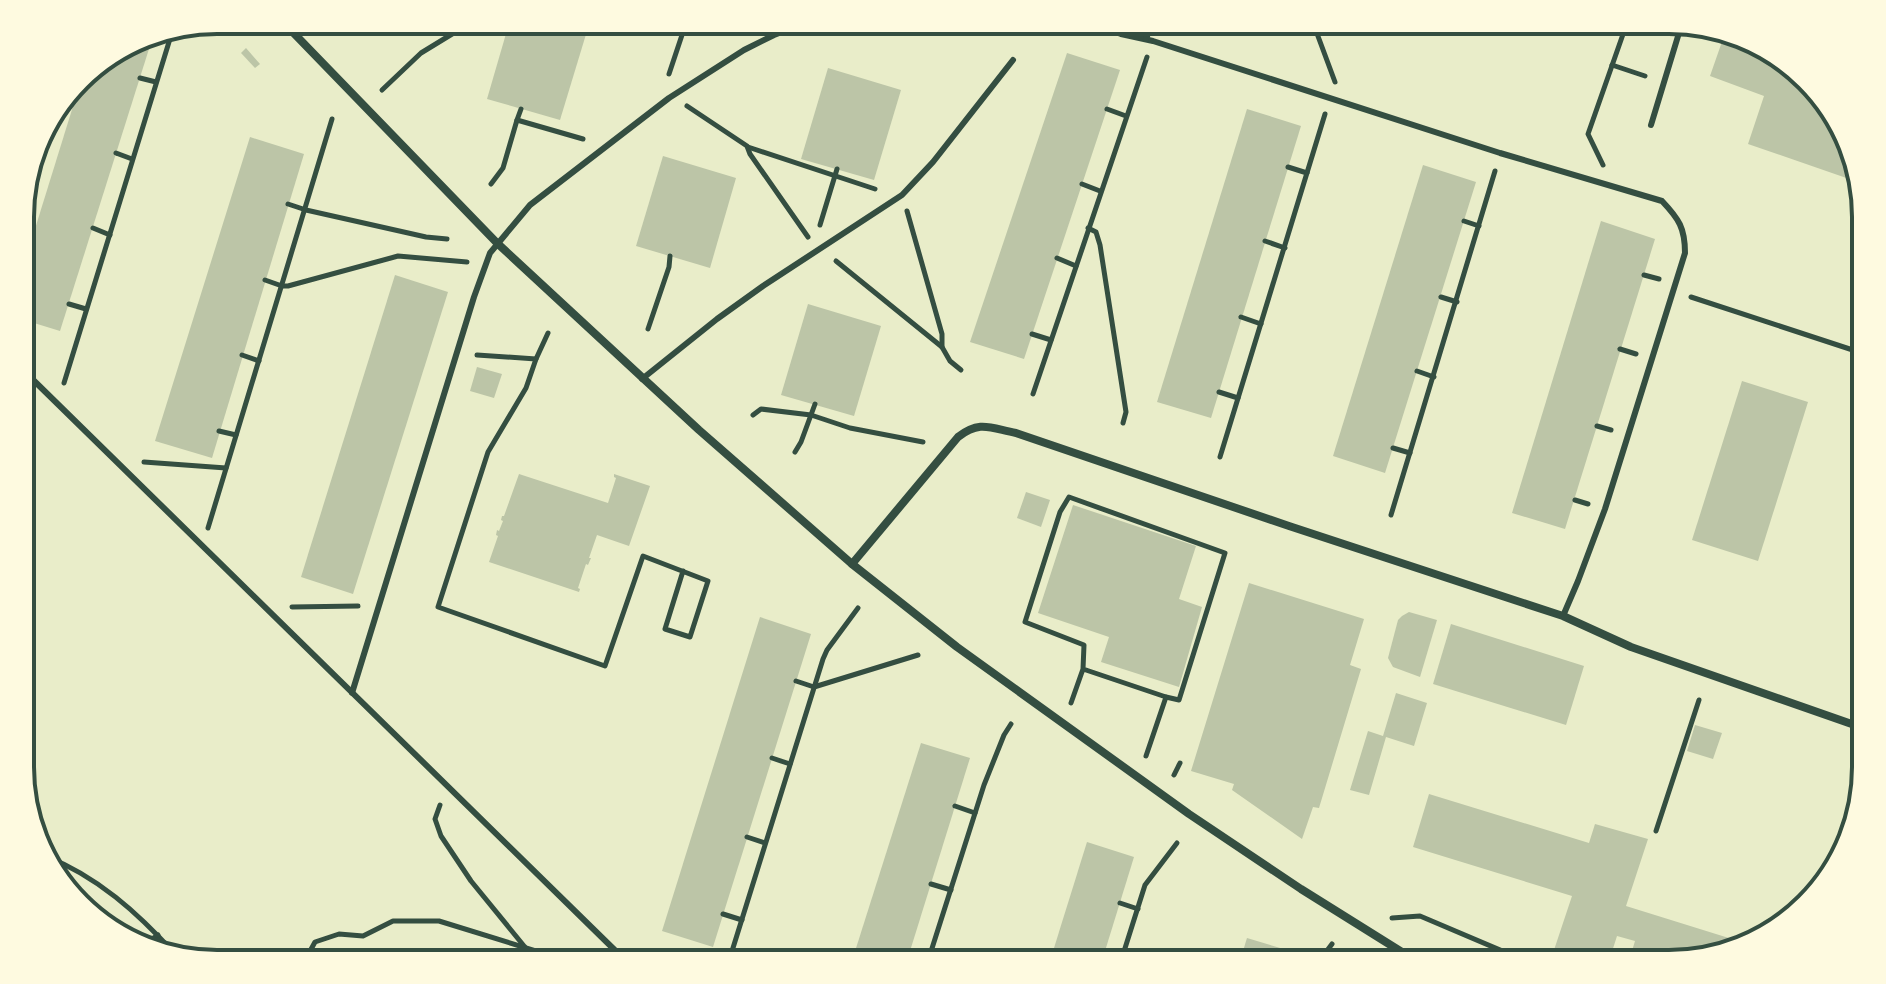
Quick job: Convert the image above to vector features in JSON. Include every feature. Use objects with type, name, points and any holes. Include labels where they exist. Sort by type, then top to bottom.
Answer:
[{"type":"street","points":[[295,34],[497,243],[642,379],[852,564],[957,647],[1189,814],[1399,950]]},
{"type":"street","points":[[852,564],[958,437],[970,428],[981,426],[1016,433],[1563,616],[1631,647],[1852,724]]},
{"type":"lane","points":[[352,693],[456,353],[490,253],[530,205],[669,98],[744,50],[777,34]]},
{"type":"lane","points":[[1121,34],[1150,40],[1500,153],[1662,201],[1677,217],[1685,239],[1685,253],[1605,509],[1563,616]]},
{"type":"lane","points":[[1150,40],[1151,34]]},
{"type":"lane","points":[[1651,125],[1679,34]]},
{"type":"lane","points":[[642,379],[717,319],[902,195],[933,162],[1013,60]]},
{"type":"lane","points":[[34,380],[615,950]]},
{"type":"path","points":[[382,90],[421,53],[452,34]]},
{"type":"path","points":[[682,34],[664,90],[669,98],[747,146],[808,237],[816,239]]},
{"type":"path","points":[[1317,34],[1343,101]]},
{"type":"path","points":[[1588,134],[1623,34]]},
{"type":"path","points":[[58,403],[169,40]]},
{"type":"path","points":[[1033,394],[1150,40]]},
{"type":"path","points":[[1612,65],[1664,82]]},
{"type":"path","points":[[140,78],[156,82]]},
{"type":"path","points":[[1220,457],[1330,97]]},
{"type":"path","points":[[491,184],[503,168],[521,109]]},
{"type":"path","points":[[1107,109],[1126,116]]},
{"type":"path","points":[[202,548],[332,119]]},
{"type":"path","points":[[517,120],[608,146]]},
{"type":"path","points":[[116,153],[132,159]]},
{"type":"path","points":[[1391,515],[1500,153]]},
{"type":"path","points":[[1288,167],[1307,173]]},
{"type":"path","points":[[837,169],[816,239],[821,248],[942,347],[950,361],[961,370]]},
{"type":"path","points":[[1082,184],[1100,191]]},
{"type":"path","points":[[288,204],[426,237],[447,239]]},
{"type":"path","points":[[1464,221],[1479,226]]},
{"type":"path","points":[[93,228],[110,235]]},
{"type":"path","points":[[1088,228],[1096,232],[1100,245],[1126,412],[1123,423]]},
{"type":"path","points":[[1265,241],[1285,248]]},
{"type":"path","points":[[265,280],[288,286],[398,256],[470,262]]},
{"type":"path","points":[[648,329],[670,256]]},
{"type":"path","points":[[1057,258],[1076,266]]},
{"type":"path","points":[[1673,291],[1852,350]]},
{"type":"path","points":[[1441,297],[1457,302]]},
{"type":"path","points":[[69,304],[86,309]]},
{"type":"path","points":[[1241,317],[1261,324]]},
{"type":"path","points":[[548,333],[526,388],[488,452],[438,607],[605,666],[643,556],[683,571],[708,581],[690,637],[665,629],[683,571]]},
{"type":"path","points":[[1032,334],[1051,340]]},
{"type":"path","points":[[456,353],[536,359]]},
{"type":"path","points":[[242,355],[259,361]]},
{"type":"path","points":[[1417,371],[1434,377]]},
{"type":"path","points":[[1219,392],[1238,398]]},
{"type":"path","points":[[795,452],[815,404]]},
{"type":"path","points":[[753,415],[761,409],[811,415],[850,428],[923,442]]},
{"type":"path","points":[[219,431],[236,435]]},
{"type":"path","points":[[1393,448],[1410,453]]},
{"type":"path","points":[[122,467],[132,461],[226,468]]},
{"type":"path","points":[[1071,703],[1083,669],[1084,645],[1025,622],[1060,512],[1069,497],[1225,553],[1179,700],[1083,669]]},
{"type":"path","points":[[269,613],[276,608],[367,607]]},
{"type":"path","points":[[732,950],[827,650],[858,608]]},
{"type":"path","points":[[796,681],[814,687],[918,655]]},
{"type":"path","points":[[1146,756],[1166,697]]},
{"type":"path","points":[[1656,831],[1699,700]]},
{"type":"path","points":[[932,950],[988,774],[1011,724]]},
{"type":"path","points":[[772,758],[790,764]]},
{"type":"path","points":[[1174,775],[1180,763]]},
{"type":"path","points":[[446,785],[435,819],[441,836],[471,881],[527,950]]},
{"type":"path","points":[[955,806],[975,813]]},
{"type":"path","points":[[747,837],[765,843]]},
{"type":"path","points":[[1125,950],[1145,885],[1177,843]]},
{"type":"path","points":[[61,862],[96,881],[164,942]]},
{"type":"path","points":[[931,884],[951,890]]},
{"type":"path","points":[[1120,903],[1138,909]]},
{"type":"path","points":[[723,914],[742,920]]},
{"type":"path","points":[[1392,918],[1420,916],[1500,950]]},
{"type":"path","points":[[311,950],[315,942],[339,934],[363,936],[393,921],[439,921],[536,950]]},
{"type":"path","points":[[153,938],[158,935]]},
{"type":"path","points":[[1328,950],[1332,944]]},
{"type":"building","points":[[506,34],[586,34],[560,120],[487,99]]},
{"type":"building","points":[[1722,42],[1750,53],[1790,79],[1821,115],[1838,147],[1847,178],[1748,144],[1764,96],[1710,76]]},
{"type":"building","points":[[150,47],[60,331],[34,323],[34,232],[74,103],[96,79]]},
{"type":"building","points":[[246,48],[260,64],[255,68],[241,53]]},
{"type":"building","points":[[1067,53],[1120,70],[1024,359],[970,342]]},
{"type":"building","points":[[828,68],[901,90],[874,180],[801,159]]},
{"type":"building","points":[[1247,109],[1301,126],[1211,418],[1157,402]]},
{"type":"building","points":[[250,137],[304,154],[212,458],[155,441]]},
{"type":"building","points":[[663,156],[736,178],[710,268],[636,246]]},
{"type":"building","points":[[1423,165],[1476,182],[1385,473],[1333,456]]},
{"type":"building","points":[[1601,221],[1655,239],[1565,529],[1512,513]]},
{"type":"building","points":[[395,275],[448,292],[353,594],[301,577]]},
{"type":"building","points":[[808,304],[881,326],[854,416],[781,395]]},
{"type":"building","points":[[477,367],[502,374],[494,398],[470,391]]},
{"type":"building","points":[[1742,381],[1808,402],[1758,561],[1692,540]]},
{"type":"building","points":[[519,474],[608,503],[616,478],[614,474],[650,486],[629,546],[597,535],[579,592],[489,562],[498,536],[497,530]]},
{"type":"building","points":[[1026,492],[1050,500],[1041,527],[1017,518]]},
{"type":"building","points":[[1073,505],[1196,546],[1179,599],[1202,607],[1179,687],[1101,662],[1109,637],[1038,613]]},
{"type":"building","points":[[1249,583],[1364,619],[1350,665],[1361,669],[1319,808],[1313,807],[1302,839],[1232,790],[1234,784],[1191,771]]},
{"type":"building","points":[[1409,612],[1437,620],[1420,677],[1393,667],[1388,658],[1398,620]]},
{"type":"building","points":[[760,617],[811,634],[713,947],[662,931]]},
{"type":"building","points":[[1451,624],[1584,666],[1566,725],[1433,684]]},
{"type":"building","points":[[1396,693],[1427,703],[1414,746],[1386,737],[1369,795],[1350,790],[1368,731],[1383,736]]},
{"type":"building","points":[[1695,725],[1722,733],[1713,759],[1687,751]]},
{"type":"building","points":[[921,743],[970,758],[910,950],[855,950]]},
{"type":"building","points":[[1429,794],[1589,843],[1595,824],[1648,839],[1626,906],[1731,939],[1681,950],[1632,950],[1635,941],[1617,936],[1613,950],[1554,950],[1572,896],[1413,847]]},
{"type":"building","points":[[1087,842],[1134,857],[1105,950],[1053,950]]},
{"type":"building","points":[[1247,938],[1287,950],[1243,950]]}]
